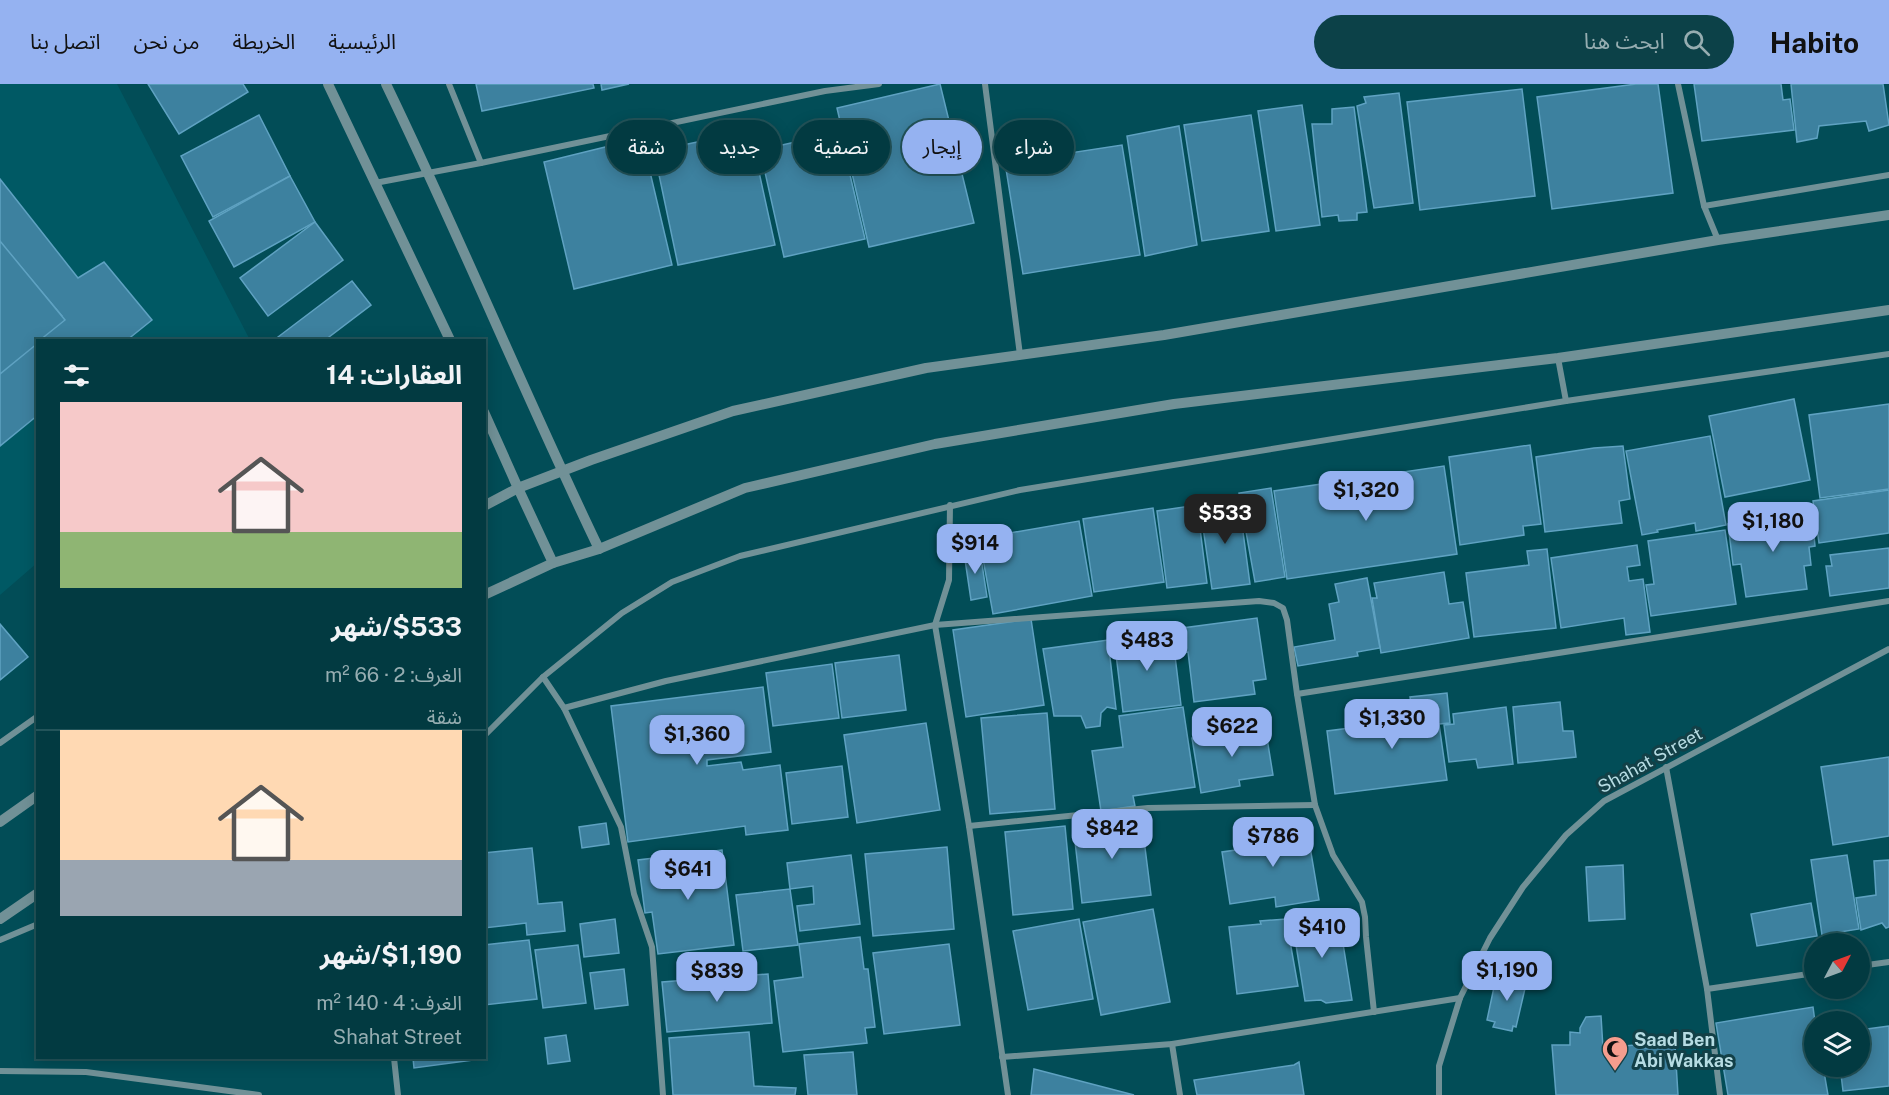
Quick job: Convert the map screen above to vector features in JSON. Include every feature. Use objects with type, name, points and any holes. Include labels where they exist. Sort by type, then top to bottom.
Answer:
[{"type":"street","points":[[328,84],[450,339]]},
{"type":"street","points":[[386,84],[429,172],[562,472],[599,549]]},
{"type":"street","points":[[449,84],[481,163]]},
{"type":"street","points":[[375,183],[481,163],[824,87],[879,84]]},
{"type":"street","points":[[986,84],[1020,355]]},
{"type":"street","points":[[1678,84],[1704,206],[1718,240]]},
{"type":"street","points":[[1704,206],[1889,175]]},
{"type":"street","points":[[486,505],[518,488],[608,453],[734,411],[926,368],[1164,335],[1718,240],[1889,215]]},
{"type":"street","points":[[486,594],[553,563],[599,549],[745,488],[936,444],[1174,404],[1558,358],[1889,310]]},
{"type":"street","points":[[486,734],[543,677],[622,613],[672,582],[740,556],[950,505],[1032,488],[1566,401],[1889,354]]},
{"type":"street","points":[[1558,358],[1566,401]]},
{"type":"street","points":[[486,416],[553,563]]},
{"type":"street","points":[[950,505],[949,580],[934,625],[969,826],[1008,1095]]},
{"type":"street","points":[[564,708],[666,681],[934,625],[1259,601],[1275,603],[1283,608],[1287,620],[1315,805],[1333,855],[1362,902],[1374,1012]]},
{"type":"street","points":[[1297,694],[1889,601]]},
{"type":"street","name":"Shahat Street","points":[[1439,1095],[1439,1066],[1460,998],[1490,938],[1523,887],[1566,835],[1604,801],[1889,649]]},
{"type":"street","points":[[543,677],[564,708],[621,827],[634,894],[652,947],[663,1095]]},
{"type":"street","points":[[0,742],[36,717]]},
{"type":"street","points":[[1666,767],[1707,989],[1720,1095]]},
{"type":"street","points":[[0,822],[36,796]]},
{"type":"street","points":[[969,826],[1148,808],[1315,805]]},
{"type":"street","points":[[0,920],[36,894]]},
{"type":"street","points":[[0,940],[36,925]]},
{"type":"street","points":[[1870,965],[1889,962]]},
{"type":"street","points":[[1707,989],[1804,975]]},
{"type":"street","points":[[1002,1057],[1172,1044],[1460,998]]},
{"type":"street","points":[[1172,1044],[1180,1095]]},
{"type":"street","points":[[394,1059],[398,1095]]},
{"type":"street","points":[[0,1071],[86,1072],[259,1095]]},
{"type":"shaded area","points":[[0,84],[117,84],[249,339],[36,339],[36,564],[0,595]]},
{"type":"building","points":[[148,84],[243,84],[248,92],[179,134]]},
{"type":"building","points":[[476,84],[593,84],[594,88],[482,111]]},
{"type":"building","points":[[601,84],[629,84],[602,90]]},
{"type":"building","points":[[940,84],[949,120],[902,120],[902,174],[962,174],[974,223],[869,247],[852,174],[890,174],[890,120],[840,120],[837,108]]},
{"type":"building","points":[[1636,84],[1658,84],[1673,193],[1552,209],[1537,97]]},
{"type":"building","points":[[1694,84],[1781,84],[1783,100],[1790,99],[1794,130],[1702,141]]},
{"type":"building","points":[[1791,84],[1883,84],[1889,125],[1869,131],[1866,121],[1819,126],[1817,138],[1797,142]]},
{"type":"building","points":[[1522,89],[1535,196],[1420,210],[1407,102]]},
{"type":"building","points":[[1399,93],[1413,203],[1374,208],[1357,106],[1366,103],[1364,97]]},
{"type":"building","points":[[1302,105],[1320,225],[1276,231],[1258,111]]},
{"type":"building","points":[[1354,107],[1367,212],[1357,213],[1357,220],[1339,221],[1338,215],[1322,217],[1312,124],[1332,124],[1332,109]]},
{"type":"building","points":[[259,115],[290,176],[213,217],[181,156]]},
{"type":"building","points":[[1251,115],[1269,231],[1202,241],[1184,125]]},
{"type":"building","points":[[1179,126],[1197,245],[1145,256],[1127,136]]},
{"type":"building","points":[[698,142],[698,174],[759,174],[775,245],[678,265],[659,174],[686,174],[686,144]]},
{"type":"building","points":[[793,143],[793,174],[850,174],[865,239],[784,257],[765,174],[781,174],[781,145]]},
{"type":"building","points":[[1122,145],[1140,255],[1023,274],[1007,174],[1074,174],[1074,152]]},
{"type":"building","points":[[607,147],[607,174],[651,174],[672,265],[574,289],[544,162]]},
{"type":"building","points":[[290,176],[315,222],[234,267],[209,221]]},
{"type":"building","points":[[0,179],[78,278],[104,262],[152,320],[128,339],[37,339],[62,316],[0,242]]},
{"type":"building","points":[[315,222],[343,260],[268,316],[240,278]]},
{"type":"building","points":[[0,241],[65,320],[41,339],[36,339],[36,345],[0,374]]},
{"type":"building","points":[[352,281],[371,305],[326,339],[280,339],[278,337]]},
{"type":"building","points":[[36,339],[36,417],[0,446],[0,372]]},
{"type":"building","points":[[1794,399],[1810,480],[1725,497],[1709,416]]},
{"type":"building","points":[[1889,404],[1889,489],[1820,498],[1809,415]]},
{"type":"building","points":[[1710,436],[1726,525],[1696,531],[1695,523],[1642,535],[1626,451]]},
{"type":"building","points":[[1530,445],[1541,524],[1523,526],[1524,535],[1460,545],[1449,457]]},
{"type":"building","points":[[1623,446],[1630,499],[1619,501],[1622,523],[1545,532],[1536,457]]},
{"type":"building","points":[[1444,466],[1457,554],[1287,579],[1274,491]]},
{"type":"building","points":[[1271,488],[1285,577],[1255,582],[1239,493]]},
{"type":"building","points":[[1889,490],[1889,533],[1819,543],[1813,501]]},
{"type":"building","points":[[1239,502],[1250,584],[1212,589],[1200,507]]},
{"type":"building","points":[[1197,505],[1207,583],[1167,588],[1157,511]]},
{"type":"building","points":[[1153,508],[1164,582],[1094,592],[1083,519]]},
{"type":"building","points":[[1812,514],[1815,546],[1809,547],[1811,565],[1804,566],[1807,589],[1746,597],[1741,564],[1733,565],[1728,524]]},
{"type":"building","points":[[1079,521],[1092,596],[993,614],[981,548],[988,547],[987,537]]},
{"type":"building","points":[[1725,530],[1736,604],[1651,616],[1646,585],[1654,584],[1648,541]]},
{"type":"building","points":[[1637,545],[1640,565],[1627,567],[1629,581],[1643,579],[1650,632],[1626,635],[1624,618],[1561,628],[1551,558]]},
{"type":"building","points":[[1889,548],[1889,588],[1830,596],[1826,566],[1832,566],[1830,555]]},
{"type":"building","points":[[1547,549],[1556,628],[1474,637],[1466,573],[1529,565],[1527,551]]},
{"type":"building","points":[[980,551],[987,597],[971,600],[964,553]]},
{"type":"building","points":[[1444,572],[1449,604],[1463,602],[1469,638],[1381,653],[1372,598],[1377,598],[1374,583]]},
{"type":"building","points":[[1367,578],[1380,648],[1357,652],[1358,656],[1298,666],[1294,647],[1335,640],[1329,604],[1339,602],[1335,584]]},
{"type":"building","points":[[1257,618],[1266,679],[1253,681],[1255,694],[1194,702],[1188,652],[1178,653],[1175,629]]},
{"type":"building","points":[[1031,619],[1044,705],[966,717],[953,630]]},
{"type":"building","points":[[0,624],[28,657],[0,680]]},
{"type":"building","points":[[1172,631],[1181,705],[1123,712],[1114,638]]},
{"type":"building","points":[[1108,640],[1116,709],[1107,707],[1101,713],[1100,726],[1086,728],[1081,716],[1054,716],[1043,649]]},
{"type":"building","points":[[899,655],[906,710],[842,718],[835,663]]},
{"type":"building","points":[[832,664],[839,718],[773,726],[766,673]]},
{"type":"building","points":[[763,687],[771,752],[707,760],[707,766],[741,762],[743,770],[780,765],[788,830],[746,835],[745,826],[628,842],[611,706]]},
{"type":"building","points":[[1447,693],[1450,723],[1439,724],[1447,780],[1335,794],[1327,731],[1413,720],[1410,697]]},
{"type":"building","points":[[1560,702],[1563,731],[1573,731],[1576,757],[1518,763],[1513,707]]},
{"type":"building","points":[[1183,707],[1195,787],[1133,796],[1135,806],[1101,811],[1092,751],[1123,747],[1119,716]]},
{"type":"building","points":[[1506,707],[1513,764],[1478,768],[1476,759],[1449,762],[1444,725],[1454,724],[1453,714]]},
{"type":"building","points":[[1047,713],[1055,809],[990,814],[981,718]]},
{"type":"building","points":[[926,723],[940,810],[857,823],[844,735]]},
{"type":"building","points":[[1265,726],[1273,775],[1239,780],[1240,786],[1201,793],[1192,738]]},
{"type":"building","points":[[1889,757],[1889,836],[1833,845],[1821,767]]},
{"type":"building","points":[[842,766],[848,817],[792,824],[786,773]]},
{"type":"building","points":[[1141,816],[1151,895],[1082,903],[1073,824]]},
{"type":"building","points":[[606,823],[609,844],[582,848],[579,827]]},
{"type":"building","points":[[1306,823],[1319,900],[1276,907],[1275,897],[1230,904],[1222,852],[1250,848],[1247,833]]},
{"type":"building","points":[[1065,826],[1073,909],[1013,915],[1005,832]]},
{"type":"building","points":[[947,847],[954,929],[873,936],[865,854]]},
{"type":"building","points":[[532,848],[538,904],[562,902],[565,931],[527,935],[526,923],[486,928],[486,853]]},
{"type":"building","points":[[722,850],[734,945],[658,954],[652,912],[645,913],[638,860]]},
{"type":"building","points":[[851,855],[860,924],[800,931],[797,906],[814,904],[813,886],[790,889],[787,863]]},
{"type":"building","points":[[1847,855],[1859,929],[1822,933],[1811,860]]},
{"type":"building","points":[[1889,860],[1889,927],[1886,928],[1882,923],[1861,930],[1856,898],[1876,895],[1874,861]]},
{"type":"building","points":[[1623,865],[1625,919],[1589,921],[1586,867]]},
{"type":"building","points":[[790,889],[798,945],[743,951],[736,895]]},
{"type":"building","points":[[1811,903],[1816,933],[1804,933],[1804,938],[1757,946],[1751,914]]},
{"type":"building","points":[[1153,909],[1170,1002],[1101,1015],[1083,922]]},
{"type":"building","points":[[1338,912],[1352,1000],[1326,1003],[1321,1000],[1305,1001],[1292,920]]},
{"type":"building","points":[[615,919],[619,953],[584,957],[580,924]]},
{"type":"building","points":[[1079,919],[1093,999],[1028,1010],[1013,931]]},
{"type":"building","points":[[1286,919],[1298,986],[1237,994],[1229,927]]},
{"type":"building","points":[[860,937],[864,969],[868,969],[875,1027],[865,1028],[867,1043],[783,1052],[774,981],[803,977],[799,944]]},
{"type":"building","points":[[529,940],[537,999],[486,1005],[486,945]]},
{"type":"building","points":[[949,944],[960,1025],[884,1034],[873,953]]},
{"type":"building","points":[[578,945],[586,1003],[543,1008],[535,950]]},
{"type":"building","points":[[624,969],[628,1005],[595,1009],[590,973]]},
{"type":"building","points":[[1497,973],[1527,980],[1516,1027],[1513,1026],[1512,1031],[1493,1027],[1495,1022],[1487,1020]]},
{"type":"building","points":[[768,974],[772,1023],[667,1032],[662,982]]},
{"type":"building","points":[[1813,1007],[1814,1011],[1804,1011],[1804,1077],[1825,1077],[1828,1095],[1728,1095],[1716,1023]]},
{"type":"building","name":"Saad Ben Abi Wakkas","points":[[1601,1016],[1603,1048],[1645,1044],[1645,1048],[1675,1046],[1678,1095],[1556,1095],[1552,1045],[1570,1045],[1570,1032],[1580,1033],[1586,1017]]},
{"type":"building","points":[[1889,1026],[1889,1086],[1843,1091],[1841,1077],[1870,1077],[1870,1029]]},
{"type":"building","points":[[749,1032],[754,1086],[796,1088],[795,1095],[673,1095],[669,1038]]},
{"type":"building","points":[[566,1035],[570,1061],[548,1064],[545,1038]]},
{"type":"building","points":[[853,1052],[857,1095],[808,1095],[804,1055]]},
{"type":"building","points":[[413,1059],[481,1059],[414,1068]]},
{"type":"building","points":[[1299,1062],[1304,1095],[1197,1095],[1194,1080],[1294,1065]]},
{"type":"building","points":[[1034,1069],[1134,1095],[1031,1095]]},
{"type":"place","name":"Saad Ben Abi Wakkas","points":[[1615,1072]]}]
